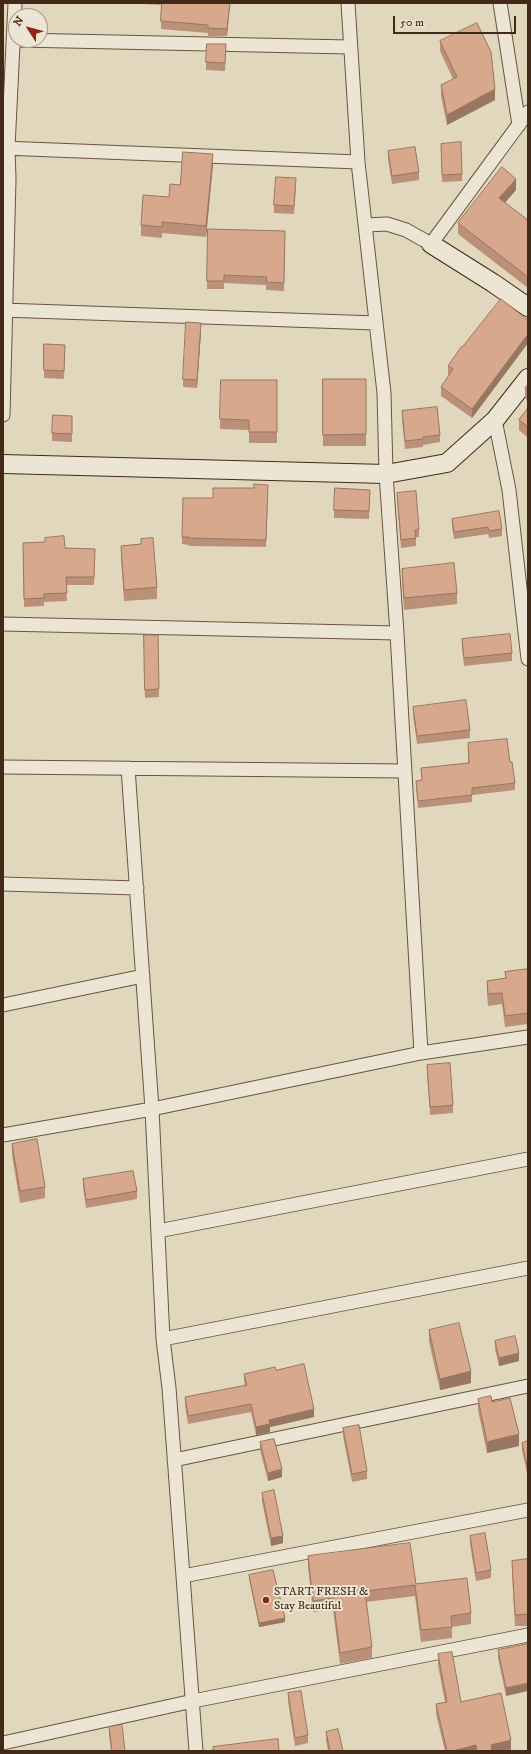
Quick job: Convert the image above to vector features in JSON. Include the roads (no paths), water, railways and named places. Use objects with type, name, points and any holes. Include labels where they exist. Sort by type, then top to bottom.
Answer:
[{"type":"street","points":[[348,3],[358,162],[384,393],[386,474],[397,632],[421,1053]]},
{"type":"street","points":[[500,3],[519,124]]},
{"type":"street","points":[[48,41],[350,47]]},
{"type":"street","points":[[3,416],[10,179],[5,148],[12,48]]},
{"type":"street","points":[[431,244],[528,112]]},
{"type":"street","points":[[5,148],[358,162]]},
{"type":"street","points":[[366,225],[387,224],[406,230],[493,283],[528,307]]},
{"type":"street","points":[[5,310],[376,323]]},
{"type":"street","points":[[3,464],[386,474],[447,463],[495,420],[528,378]]},
{"type":"street","points":[[495,420],[509,490],[528,660]]},
{"type":"street","points":[[3,624],[397,632]]},
{"type":"street","points":[[3,767],[405,770]]},
{"type":"street","points":[[128,768],[152,1109],[163,1339],[174,1460],[196,1751]]},
{"type":"street","points":[[3,884],[137,888]]},
{"type":"street","points":[[3,1005],[143,976]]},
{"type":"street","points":[[3,1135],[152,1109],[421,1053],[528,1037]]},
{"type":"street","points":[[158,1231],[528,1158]]},
{"type":"street","points":[[163,1339],[528,1268]]},
{"type":"street","points":[[174,1460],[528,1386]]},
{"type":"street","points":[[183,1576],[528,1510]]},
{"type":"street","points":[[3,1743],[193,1701],[528,1636]]},
{"type":"place","name":"START FRESH & Stay Beautiful","points":[[266,1600]]}]
